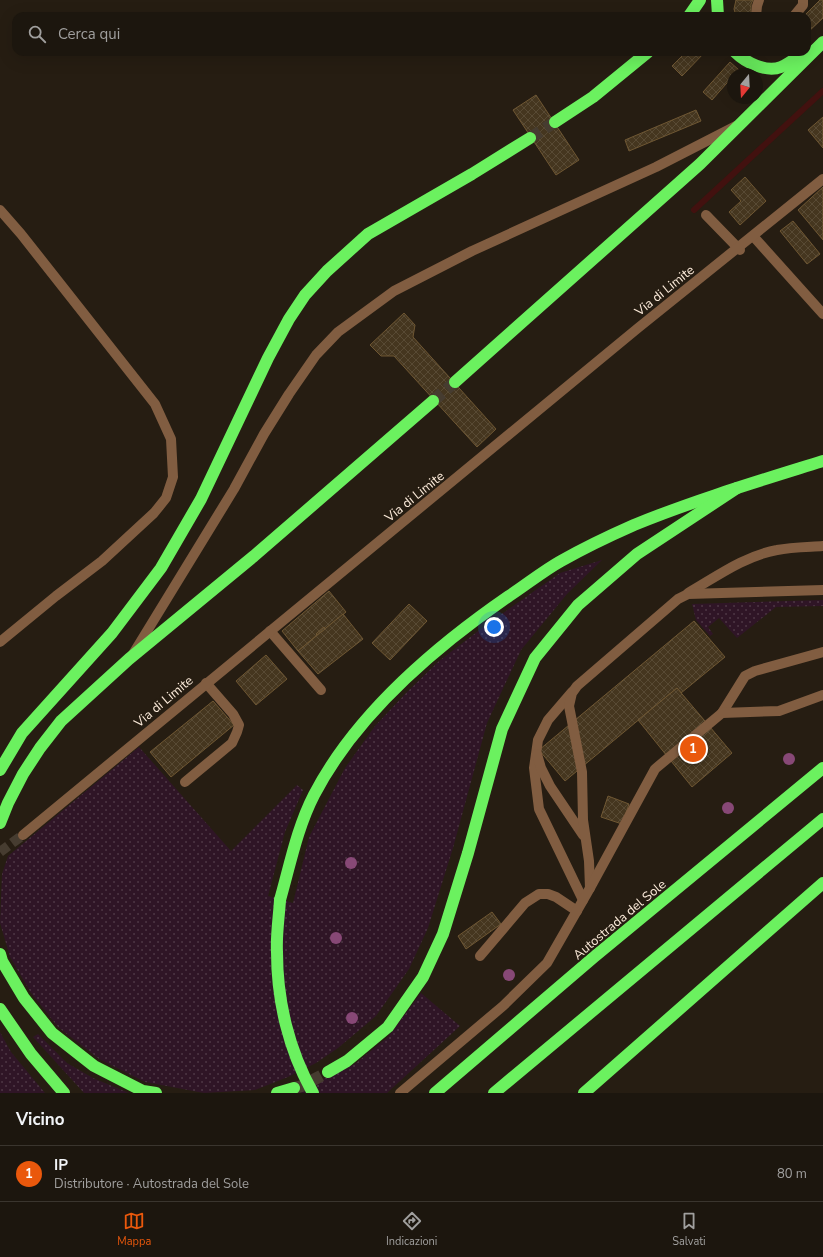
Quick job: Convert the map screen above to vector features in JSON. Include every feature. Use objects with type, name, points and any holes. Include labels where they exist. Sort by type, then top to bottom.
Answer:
[{"type":"highway","points":[[692,12],[700,0]]},
{"type":"highway","points":[[717,0],[718,12]]},
{"type":"highway","points":[[811,48],[823,41]]},
{"type":"highway","points":[[811,53],[823,41]]},
{"type":"highway","points":[[555,122],[593,97],[643,56]]},
{"type":"highway","points":[[740,56],[753,65],[767,68],[780,68],[798,56]]},
{"type":"highway","points":[[455,382],[700,164],[808,56]]},
{"type":"highway","points":[[0,770],[22,733],[112,633],[161,568],[201,499],[268,358],[289,319],[305,295],[326,271],[368,234],[472,174],[530,138]]},
{"type":"highway","points":[[0,823],[8,803],[23,774],[40,748],[61,721],[130,659],[260,551],[433,401]]},
{"type":"highway","points":[[313,1093],[294,1050],[284,1018],[278,982],[276,951],[280,900],[299,832],[314,796],[335,758],[393,691],[421,664],[474,621],[560,562],[634,526],[737,488],[823,462]]},
{"type":"highway","points":[[328,1072],[347,1061],[388,1027],[422,977],[443,934],[468,853],[502,729],[535,658],[578,605],[637,554],[737,488]]},
{"type":"highway","name":"Autostrada del Sole","points":[[435,1093],[594,957],[823,768]]},
{"type":"highway","points":[[0,832],[8,803]]},
{"type":"highway","points":[[494,1093],[823,819]]},
{"type":"highway","points":[[801,902],[823,879]]},
{"type":"highway","points":[[584,1093],[823,883]]},
{"type":"highway","points":[[0,954],[2,961],[24,998],[52,1033],[94,1066],[143,1091],[156,1093]]},
{"type":"highway","points":[[0,1009],[31,1054],[64,1093]]},
{"type":"highway","points":[[277,1093],[294,1088]]},
{"type":"street","points":[[756,12],[759,0]]},
{"type":"street","points":[[797,12],[803,5],[803,0]]},
{"type":"street","points":[[130,659],[234,488],[264,434],[289,394],[316,355],[338,332],[394,291],[472,251],[656,167],[743,122]]},
{"type":"street","name":"Via di Limite","points":[[23,835],[206,683],[823,179]]},
{"type":"street","points":[[0,210],[21,234],[155,404],[171,439],[173,477],[166,498],[154,513],[102,561],[0,642]]},
{"type":"street","points":[[706,215],[739,249]]},
{"type":"street","points":[[753,236],[823,314]]},
{"type":"street","points":[[583,900],[539,810],[534,768],[538,740],[548,720],[577,686],[678,599],[746,560],[762,554],[777,549],[823,546]]},
{"type":"street","points":[[683,596],[688,594],[823,590]]},
{"type":"street","points":[[270,631],[321,690]]},
{"type":"street","points":[[400,1093],[503,1006],[547,963],[655,769],[722,713],[745,676],[755,671],[823,652]]},
{"type":"street","points":[[185,782],[232,742],[239,725],[233,714],[206,683]]},
{"type":"street","points":[[577,686],[572,693],[569,706],[582,772],[582,820],[589,861],[590,888]]},
{"type":"street","points":[[722,713],[779,711],[823,695]]},
{"type":"street","points":[[537,748],[541,768],[550,786],[586,841]]},
{"type":"street","points":[[480,956],[525,903],[539,894],[548,894],[556,897],[577,911]]},
{"type":"shaded area","points":[[602,560],[567,594],[521,650],[487,723],[453,848],[428,928],[409,969],[376,1016],[338,1048],[316,1063],[288,1077],[255,1090],[204,1093],[145,1082],[99,1059],[58,1027],[31,993],[10,957],[0,923],[2,874],[8,856],[139,747],[231,851],[297,785],[303,790],[285,832],[268,896],[293,903],[309,837],[345,768],[375,726],[439,661],[486,625],[560,573]]},
{"type":"shaded area","points":[[823,600],[823,606],[776,607],[737,638],[719,618],[708,627],[713,634],[710,636],[696,620],[692,604]]},
{"type":"shaded area","points":[[421,993],[460,1026],[387,1093],[292,1093],[355,1064],[388,1037]]},
{"type":"shaded area","points":[[0,1032],[11,1052],[45,1093],[0,1093]]},
{"type":"shaded area","points":[[38,1034],[67,1063],[93,1078],[129,1093],[84,1093],[33,1037]]},
{"type":"building","points":[[736,0],[753,0],[751,4],[751,12],[735,12]]},
{"type":"building","points":[[820,0],[823,0],[823,18],[811,29],[811,12],[808,12]]},
{"type":"building","points":[[682,56],[701,56],[682,76],[672,66]]},
{"type":"building","points":[[730,62],[737,68],[727,68],[727,83],[712,100],[703,92]]},
{"type":"building","points":[[536,95],[579,160],[556,175],[513,110]]},
{"type":"building","points":[[696,110],[701,121],[629,151],[625,140]]},
{"type":"building","points":[[823,117],[823,148],[808,130]]},
{"type":"building","points":[[745,177],[766,201],[740,225],[729,212],[741,201],[731,190]]},
{"type":"building","points":[[823,187],[823,240],[798,210]]},
{"type":"building","points":[[793,221],[820,254],[807,264],[780,231]]},
{"type":"building","points":[[404,313],[415,325],[413,337],[496,429],[477,447],[394,356],[381,356],[370,345]]},
{"type":"building","points":[[329,591],[346,612],[325,629],[324,627],[298,651],[282,631]]},
{"type":"building","points":[[409,604],[427,621],[390,660],[372,643]]},
{"type":"building","points":[[343,614],[363,639],[318,674],[298,651]]},
{"type":"building","points":[[694,621],[725,657],[681,693],[677,688],[565,781],[539,750]]},
{"type":"building","points":[[324,627],[325,629],[317,635],[316,634]]},
{"type":"building","points":[[266,655],[287,679],[256,705],[236,681]]},
{"type":"building","points":[[677,688],[732,753],[692,787],[638,720]]},
{"type":"building","points":[[213,701],[234,725],[171,777],[150,752]]},
{"type":"building","points":[[608,796],[629,804],[622,824],[601,817]]},
{"type":"building","points":[[492,912],[501,924],[466,949],[458,936]]},
{"type":"waterway","points":[[694,210],[823,91]]},
{"type":"tunnel","points":[[530,138],[555,122]]},
{"type":"tunnel","points":[[433,401],[455,382]]},
{"type":"tunnel","points":[[0,852],[23,835]]},
{"type":"tunnel","points":[[294,1088],[302,1086],[328,1072]]},
{"type":"place","name":"IP","points":[[693,749]]}]
